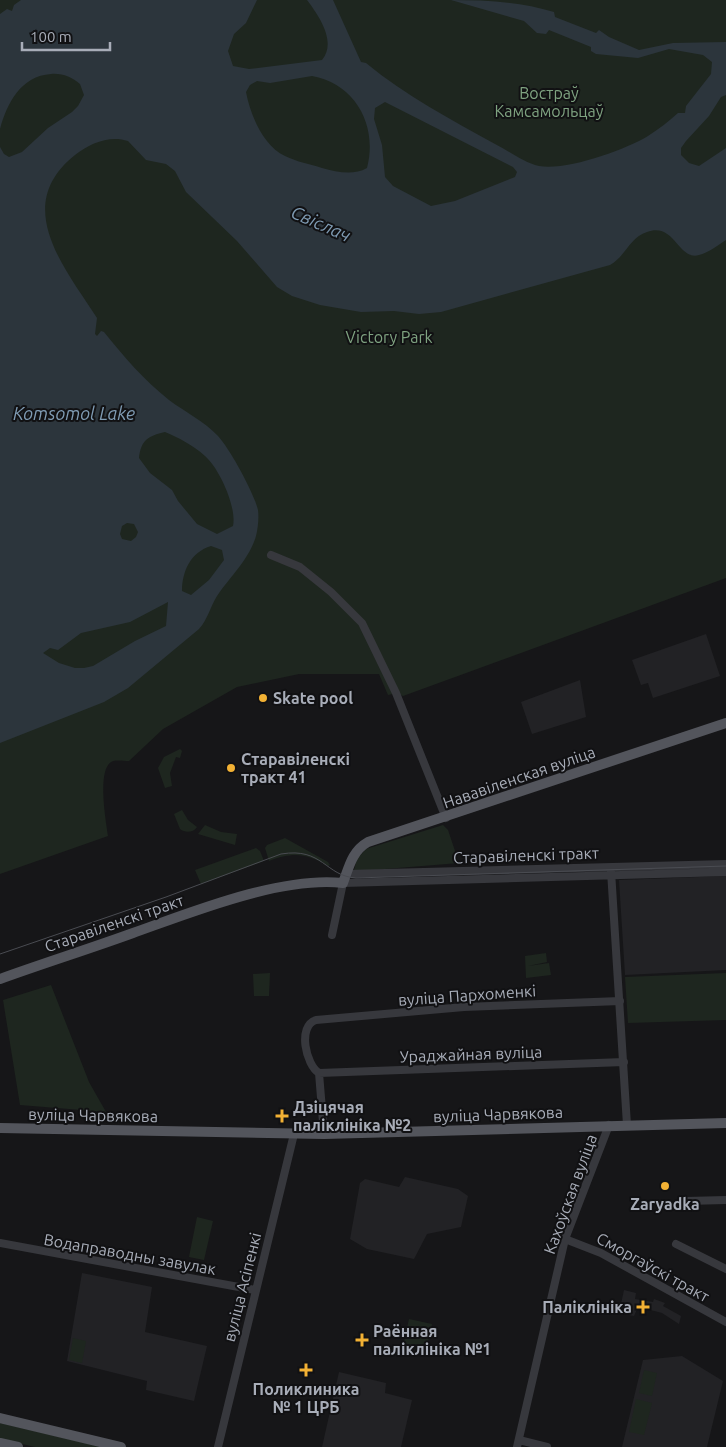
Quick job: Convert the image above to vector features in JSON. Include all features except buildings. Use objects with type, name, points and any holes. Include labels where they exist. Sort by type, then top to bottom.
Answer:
[{"type":"main road","name":"Нававіленская вуліца","points":[[345,879],[353,856],[363,845],[726,723]]},
{"type":"main road","name":"Старавіленскі тракт","points":[[0,979],[220,902],[302,884],[345,879]]},
{"type":"main road","name":"вуліца Чарвякова","points":[[0,1128],[324,1134],[726,1123]]},
{"type":"main road","points":[[0,1418],[122,1447]]},
{"type":"main road","points":[[0,1442],[18,1447]]},
{"type":"street","points":[[271,555],[300,566],[331,592],[362,623],[396,693],[446,818]]},
{"type":"street","name":"Старавіленскі тракт","points":[[345,879],[611,867],[726,864]]},
{"type":"street","points":[[611,867],[610,876],[620,1000],[627,1125]]},
{"type":"street","name":"Старавіленскі тракт","points":[[345,879],[610,876],[726,872]]},
{"type":"street","points":[[332,935],[345,879]]},
{"type":"street","name":"вуліца Пархоменкі","points":[[320,1073],[311,1065],[305,1040],[308,1026],[316,1020],[471,1007],[620,1000]]},
{"type":"street","name":"Ураджайная вуліца","points":[[320,1073],[624,1062]]},
{"type":"street","points":[[320,1073],[324,1134]]},
{"type":"street","name":"Кахоўская вуліца","points":[[518,1444],[565,1239],[610,1126]]},
{"type":"street","name":"вуліца Асіпенкі","points":[[218,1447],[294,1134]]},
{"type":"street","points":[[686,1201],[726,1200]]},
{"type":"street","name":"Сморгаўскі тракт","points":[[565,1239],[601,1253],[726,1322]]},
{"type":"street","name":"Водаправодны завулак","points":[[0,1243],[255,1290]]},
{"type":"street","points":[[676,1244],[726,1269]]},
{"type":"street","points":[[518,1444],[536,1444],[547,1447]]},
{"type":"shaded area","points":[[706,634],[720,676],[653,698],[648,683],[641,685],[632,660]]},
{"type":"shaded area","points":[[580,680],[586,717],[532,734],[521,702]]},
{"type":"shaded area","points":[[726,876],[726,970],[625,975],[619,880]]},
{"type":"shaded area","points":[[405,1177],[458,1189],[468,1196],[461,1227],[427,1234],[414,1259],[367,1249],[350,1239],[360,1183],[365,1179],[399,1187]]},
{"type":"shaded area","points":[[82,1273],[152,1287],[145,1332],[207,1346],[194,1401],[146,1390],[147,1381],[67,1361]]},
{"type":"shaded area","name":"Паліклініка","points":[[624,1290],[636,1293],[635,1299],[653,1302],[654,1299],[665,1303],[663,1306],[681,1316],[679,1324],[662,1313],[638,1307],[634,1316],[619,1313]]},
{"type":"shaded area","points":[[682,1356],[723,1381],[707,1447],[622,1447],[643,1360]]},
{"type":"shaded area","points":[[339,1372],[386,1383],[385,1393],[412,1400],[401,1447],[322,1447]]},
{"type":"green space","name":"Victory Park","points":[[0,0],[726,0],[726,578],[403,696],[397,693],[388,695],[379,674],[299,674],[237,687],[163,729],[129,761],[113,761],[108,765],[103,783],[103,795],[108,836],[0,874]]},
{"type":"green space","points":[[180,749],[182,751],[180,758],[176,757],[170,773],[172,786],[165,788],[158,768],[164,757]]},
{"type":"green space","points":[[182,810],[188,820],[197,827],[191,831],[187,832],[180,829],[174,814]]},
{"type":"green space","points":[[205,825],[221,832],[237,834],[235,845],[198,834]]},
{"type":"green space","points":[[443,825],[448,830],[459,863],[354,870],[357,859],[366,849]]},
{"type":"green space","points":[[285,838],[328,862],[330,865],[328,866],[313,858],[299,855],[285,856],[269,861],[265,848],[267,845]]},
{"type":"green space","points":[[256,848],[260,851],[264,861],[201,884],[195,870]]},
{"type":"green space","points":[[546,953],[547,962],[528,966],[549,963],[551,975],[526,978],[525,956]]},
{"type":"green space","points":[[270,973],[269,996],[254,996],[253,974]]},
{"type":"green space","points":[[726,973],[726,1020],[628,1023],[625,977]]},
{"type":"green space","points":[[51,985],[89,1082],[106,1112],[20,1105],[3,1000]]},
{"type":"green space","points":[[197,1217],[213,1221],[204,1260],[189,1257]]},
{"type":"green space","points":[[409,1319],[432,1324],[426,1351],[403,1346]]},
{"type":"green space","points":[[73,1338],[86,1341],[82,1363],[69,1360]]},
{"type":"green space","points":[[644,1370],[657,1373],[652,1396],[639,1393]]},
{"type":"green space","points":[[636,1399],[652,1403],[644,1435],[629,1432]]},
{"type":"green space","points":[[0,1423],[102,1447],[35,1447],[0,1439]]},
{"type":"water","name":"Komsomol Lake","points":[[21,0],[257,0],[246,23],[234,34],[228,51],[233,66],[249,69],[322,60],[328,45],[325,29],[307,0],[333,0],[361,62],[366,63],[397,86],[429,106],[517,156],[539,166],[550,167],[579,162],[611,153],[638,142],[678,113],[685,113],[686,106],[711,74],[712,62],[703,55],[669,49],[638,58],[596,54],[591,51],[591,47],[549,30],[546,34],[537,33],[524,21],[451,0],[503,2],[554,12],[555,17],[596,33],[599,30],[609,37],[639,50],[673,43],[726,42],[726,95],[721,97],[709,116],[686,141],[681,148],[681,155],[689,163],[699,166],[726,148],[726,240],[706,253],[692,255],[686,253],[670,236],[656,230],[636,238],[620,257],[610,265],[441,312],[419,314],[394,311],[361,312],[320,305],[292,296],[277,287],[237,241],[186,192],[175,171],[166,164],[146,160],[128,141],[114,139],[100,141],[75,155],[56,175],[47,195],[45,216],[50,237],[59,258],[97,318],[95,334],[97,336],[101,331],[104,332],[151,384],[169,400],[207,426],[218,436],[235,461],[256,502],[258,526],[249,552],[217,596],[199,629],[128,688],[104,702],[0,743],[0,147],[4,154],[9,157],[22,152],[48,128],[72,112],[84,95],[80,84],[70,77],[55,74],[40,76],[31,80],[17,92],[11,101],[0,129],[0,14],[7,9],[12,11],[14,5]],"holes":[[[312,76],[341,88],[360,109],[366,123],[370,152],[367,168],[351,173],[333,171],[294,160],[270,145],[254,119],[246,92],[250,85],[257,81],[270,83]],[[385,102],[513,167],[517,172],[515,177],[455,201],[431,206],[393,186],[385,177],[382,145],[374,119],[375,108]],[[165,432],[186,442],[205,456],[216,469],[226,488],[234,518],[233,526],[217,534],[197,524],[178,501],[172,490],[150,473],[139,458],[144,443],[154,435]],[[127,523],[134,524],[138,532],[136,537],[131,541],[122,539],[120,534],[122,526]],[[211,546],[222,550],[224,560],[209,580],[191,595],[182,591],[182,584],[189,563],[198,553]],[[168,602],[166,626],[135,641],[93,666],[75,668],[59,663],[43,653],[50,648],[58,650],[81,633],[130,622]]]},
{"type":"tram line","points":[[0,954],[166,897],[281,854],[295,853],[306,855],[315,858],[337,872],[356,878],[726,866]]},
{"type":"place","name":"Skate pool","points":[[263,698]]},
{"type":"place","name":"Старавіленскі тракт 41","points":[[231,768]]},
{"type":"place","name":"Дзіцячая паліклініка №2","points":[[282,1116]]},
{"type":"place","name":"Zaryadka","points":[[665,1186]]},
{"type":"place","name":"Паліклініка","points":[[643,1307]]},
{"type":"place","name":"Раённая паліклініка №1","points":[[362,1340]]},
{"type":"place","name":"Поликлиника № 1 ЦРБ","points":[[306,1370]]},
{"type":"park label","name":"Востраў Камсамольцаў","points":[[549,102]]},
{"type":"water label","name":"Свіслач","points":[[321,223]]}]
